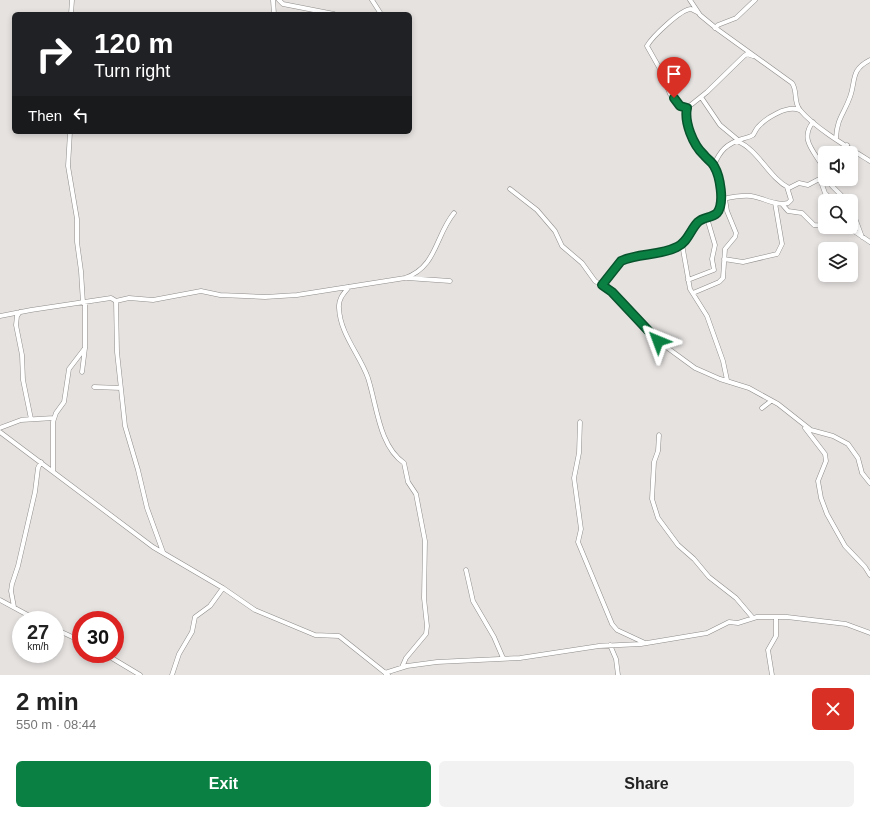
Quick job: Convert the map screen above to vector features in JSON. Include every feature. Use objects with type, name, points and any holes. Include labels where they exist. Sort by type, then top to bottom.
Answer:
[{"type":"street","points":[[71,12],[72,0]]},
{"type":"street","points":[[273,0],[274,12]]},
{"type":"street","points":[[279,0],[283,4],[324,12]]},
{"type":"street","points":[[372,0],[380,12]]},
{"type":"street","points":[[690,0],[697,12],[715,28],[792,83],[795,88],[797,105],[813,122],[870,161]]},
{"type":"street","points":[[715,28],[718,25],[736,18],[755,0]]},
{"type":"street","points":[[687,108],[680,106],[670,94],[660,69],[647,46],[655,36],[682,13],[691,10],[697,12]]},
{"type":"street","points":[[687,108],[701,97],[744,56],[747,54],[753,56]]},
{"type":"street","points":[[836,138],[839,118],[851,95],[853,79],[862,65],[870,60]]},
{"type":"street","points":[[701,97],[720,125],[737,141],[761,159],[770,171],[787,187],[791,201],[782,204],[751,196],[723,199]]},
{"type":"street","points":[[687,108],[687,120],[694,139],[700,151],[714,165],[723,199],[736,233],[735,237],[725,248],[724,275],[721,280],[693,293]]},
{"type":"street","points":[[714,165],[719,152],[737,141],[753,135],[759,126],[784,110],[793,109],[801,111]]},
{"type":"street","points":[[813,122],[807,132],[807,139],[818,159]]},
{"type":"street","points":[[70,134],[68,166],[77,218],[77,242],[84,303],[85,348],[82,372]]},
{"type":"street","points":[[787,187],[791,188],[799,183],[808,186],[818,180]]},
{"type":"street","points":[[833,186],[839,194]]},
{"type":"street","points":[[510,189],[537,210],[555,231],[562,246],[582,263],[595,282],[612,292],[648,331],[671,352],[695,368],[741,384],[791,414],[802,425],[825,454],[826,461],[818,481],[821,498],[827,514],[845,546],[865,567],[870,575]]},
{"type":"street","points":[[602,285],[621,261],[666,252],[682,244],[699,220],[717,213],[723,199]]},
{"type":"street","points":[[724,259],[743,262],[777,254],[782,244],[775,203]]},
{"type":"street","points":[[782,204],[788,212],[802,213],[814,225],[818,225]]},
{"type":"street","points":[[405,278],[418,272],[429,262],[446,223],[454,213]]},
{"type":"street","points":[[688,280],[714,270],[712,259],[715,245],[707,218]]},
{"type":"street","points":[[858,225],[862,236]]},
{"type":"street","points":[[858,233],[870,242]]},
{"type":"street","points":[[682,244],[690,290],[707,316],[723,361],[727,380]]},
{"type":"street","points":[[0,316],[111,298],[116,300],[129,298],[160,299],[201,291],[220,295],[265,297],[297,295],[405,278],[450,281]]},
{"type":"street","points":[[349,287],[339,303],[341,322],[368,379],[385,438],[397,459],[404,463],[408,482],[416,494],[425,541],[424,584],[426,634],[406,658],[402,667]]},
{"type":"street","points":[[116,300],[121,388],[126,432],[137,465],[147,508],[163,552]]},
{"type":"street","points":[[20,312],[17,316],[16,325],[22,355],[23,380],[32,419]]},
{"type":"street","points":[[53,471],[54,418],[64,402],[69,368],[85,348]]},
{"type":"street","points":[[94,387],[121,388]]},
{"type":"street","points":[[762,408],[771,401]]},
{"type":"street","points":[[0,428],[14,421],[54,418]]},
{"type":"street","points":[[580,422],[579,453],[574,478],[581,529],[578,542],[612,624],[617,630],[646,643]]},
{"type":"street","points":[[802,425],[811,430],[833,436],[848,444],[858,458],[862,473],[870,483]]},
{"type":"street","points":[[0,432],[138,536],[163,552],[263,614],[315,635],[339,636],[386,674],[402,667],[462,660],[520,658],[610,645],[646,643],[707,633],[729,622],[738,623],[753,618],[776,617],[846,624],[870,633]]},
{"type":"street","points":[[659,435],[659,445],[654,462],[652,500],[658,518],[678,545],[709,577],[736,598],[753,618]]},
{"type":"street","points":[[14,606],[11,591],[12,584],[18,566],[35,492],[38,468],[41,462]]},
{"type":"street","points":[[466,570],[473,601],[494,637],[503,658]]},
{"type":"street","points":[[172,675],[179,654],[192,632],[195,618],[210,606],[223,588]]},
{"type":"street","points":[[0,600],[22,611]]},
{"type":"street","points":[[772,675],[768,650],[776,636],[776,617]]},
{"type":"street","points":[[610,645],[616,658],[618,675]]},
{"type":"street","points":[[120,663],[140,675]]},
{"type":"route","points":[[658,341],[612,292],[602,285],[617,264],[621,261],[666,252],[679,246],[685,241],[699,220],[712,217],[717,213],[720,207],[722,195],[714,165],[700,151],[694,139],[688,126],[686,112],[687,108],[678,105],[674,98]]}]
